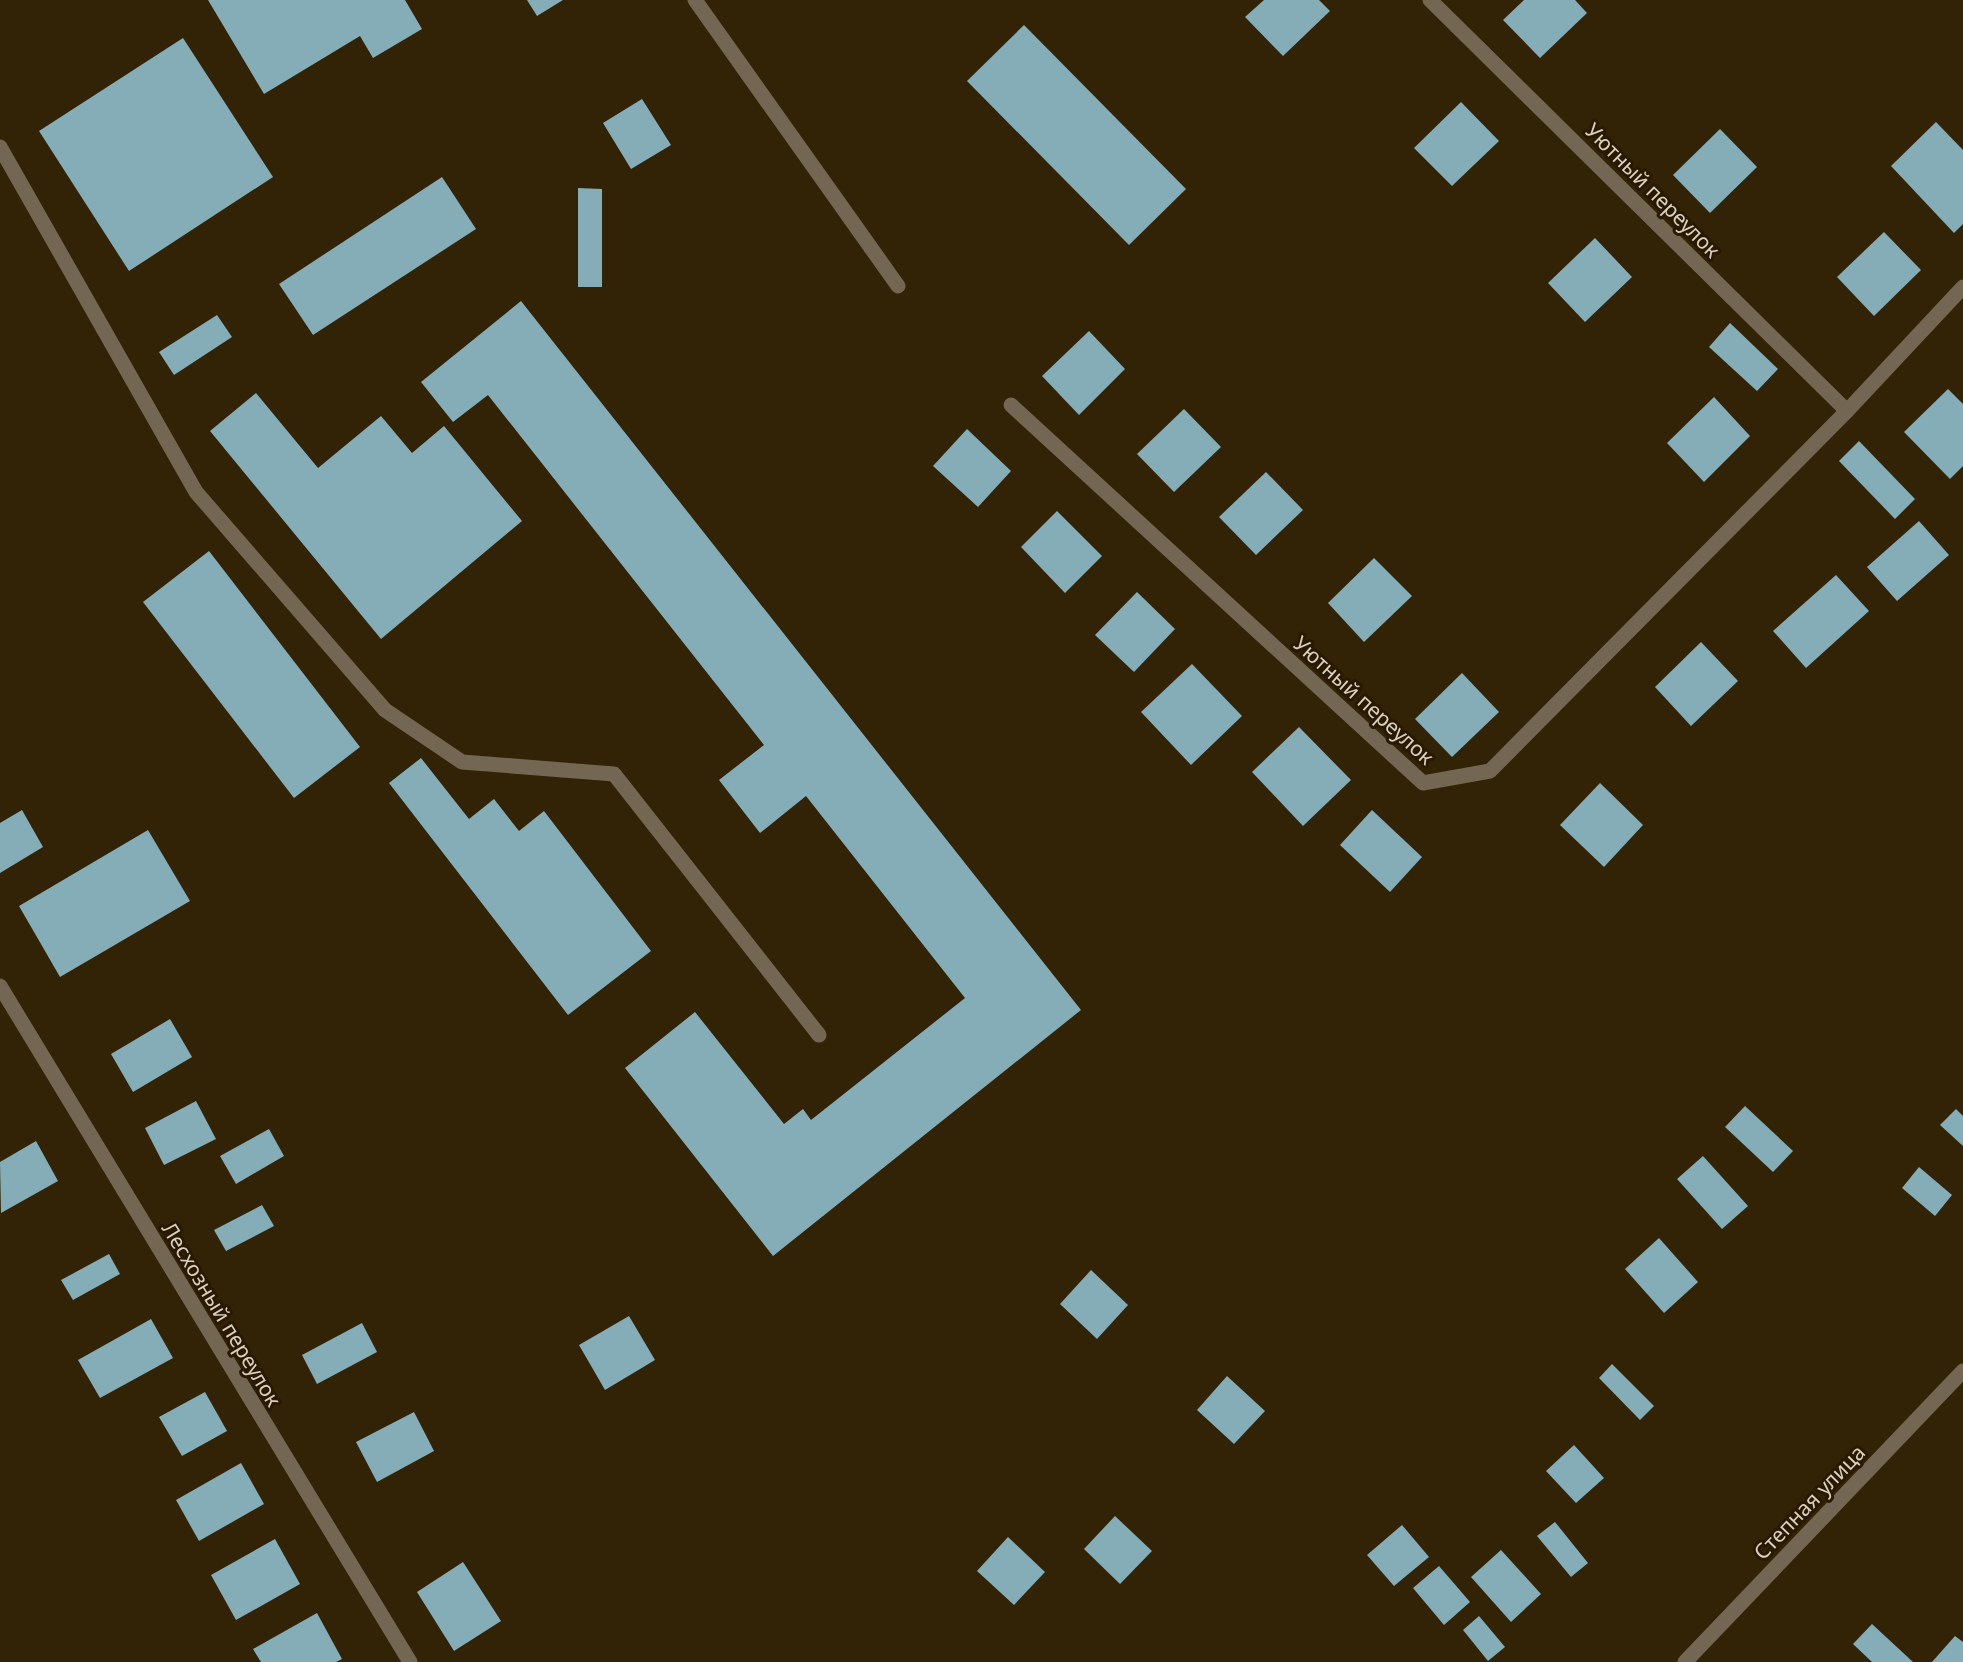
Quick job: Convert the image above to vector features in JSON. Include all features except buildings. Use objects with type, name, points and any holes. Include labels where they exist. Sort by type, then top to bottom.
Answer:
[{"type":"street","points":[[695,0],[898,286]]},
{"type":"street","name":"Уютный переулок","points":[[1430,0],[1847,411]]},
{"type":"street","points":[[0,147],[196,492],[385,710],[462,762],[614,774],[819,1035]]},
{"type":"street","name":"Уютный переулок","points":[[1011,405],[1423,783],[1490,771],[1847,411],[1963,287]]},
{"type":"street","name":"Лесхозный переулок","points":[[0,986],[410,1662]]},
{"type":"street","name":"Степная улица","points":[[1685,1662],[1963,1371]]}]
